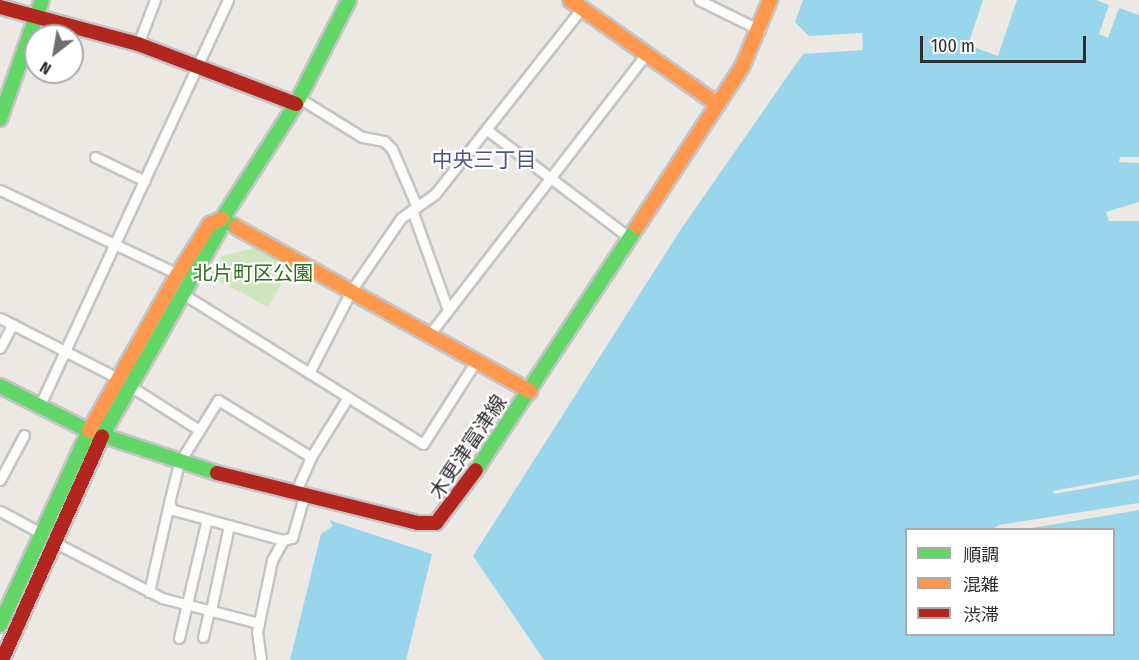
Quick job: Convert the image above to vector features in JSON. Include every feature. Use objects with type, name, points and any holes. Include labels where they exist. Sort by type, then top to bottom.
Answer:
[{"type":"street","points":[[0,118],[42,0]]},
{"type":"street","points":[[138,44],[155,0]]},
{"type":"street","points":[[39,407],[117,245],[228,0]]},
{"type":"street","points":[[0,625],[102,436],[219,231],[222,219],[297,101],[349,0]]},
{"type":"street","points":[[699,0],[760,30]]},
{"type":"street","name":"木更津富津線","points":[[0,386],[89,431],[179,463],[300,492],[418,524],[436,523],[445,516],[530,391],[717,104],[760,30],[770,0]]},
{"type":"street","points":[[309,373],[351,291],[401,218],[435,194],[487,130],[576,4],[717,104]]},
{"type":"street","points":[[0,7],[138,44],[297,101],[362,137],[384,141],[392,149],[415,208],[447,307]]},
{"type":"street","points":[[429,335],[447,307],[646,54]]},
{"type":"street","points":[[487,130],[630,238]]},
{"type":"street","points":[[95,157],[145,181]]},
{"type":"street","points":[[0,190],[178,274]]},
{"type":"street","points":[[2,660],[46,537],[89,431],[178,274],[210,224],[222,219]]},
{"type":"street","points":[[222,219],[530,391]]},
{"type":"street","points":[[183,294],[347,399],[423,444],[476,361]]},
{"type":"street","points":[[0,318],[68,349],[118,378]]},
{"type":"street","points":[[0,348],[13,324]]},
{"type":"street","points":[[130,386],[199,430]]},
{"type":"street","points":[[169,503],[173,510],[283,540],[292,538],[300,492],[311,457],[347,399]]},
{"type":"street","points":[[149,592],[179,463],[218,400],[311,457]]},
{"type":"street","points":[[0,480],[24,435]]},
{"type":"street","points":[[0,511],[149,592],[259,623]]},
{"type":"street","points":[[179,638],[207,519]]},
{"type":"street","points":[[203,637],[229,525]]},
{"type":"street","points":[[261,660],[256,646],[259,623],[272,560],[283,540]]},
{"type":"green space","name":"北片町区公園","points":[[255,248],[290,268],[268,307],[210,276],[222,256]]},
{"type":"water","points":[[803,0],[983,0],[968,45],[998,56],[1017,0],[1096,0],[1109,5],[1099,34],[1108,38],[1119,8],[1139,15],[1139,157],[1120,157],[1119,162],[1139,163],[1139,202],[1106,212],[1109,221],[1139,221],[1139,475],[1053,491],[1054,494],[1139,479],[1139,503],[999,525],[994,528],[905,528],[905,636],[1115,636],[1115,528],[1032,528],[1139,510],[1139,660],[544,660],[473,556],[681,229],[803,54],[863,50],[862,33],[809,36],[795,22]]},
{"type":"water","points":[[329,520],[432,554],[406,660],[290,660],[321,534],[333,526]]},
{"type":"traffic: fast","points":[[0,119],[42,0]]},
{"type":"traffic: fast","points":[[236,227],[222,219],[296,104],[349,0]]},
{"type":"traffic: fast","points":[[102,436],[219,231],[222,219]]},
{"type":"traffic: fast","points":[[476,470],[637,227]]},
{"type":"traffic: fast","points":[[0,386],[89,431],[217,473]]},
{"type":"traffic: fast","points":[[0,625],[89,431]]},
{"type":"traffic: slow","points":[[570,0],[717,104]]},
{"type":"traffic: slow","points":[[637,227],[742,67],[770,0]]},
{"type":"traffic: slow","points":[[89,431],[178,274],[210,224],[222,219]]},
{"type":"traffic: slow","points":[[236,227],[530,391]]},
{"type":"traffic: jam","points":[[0,7],[138,44],[296,104]]},
{"type":"traffic: jam","points":[[2,660],[102,436]]},
{"type":"traffic: jam","points":[[217,473],[418,523],[436,523],[476,470]]},
{"type":"district","name":"中央三丁目","points":[[484,160]]}]
